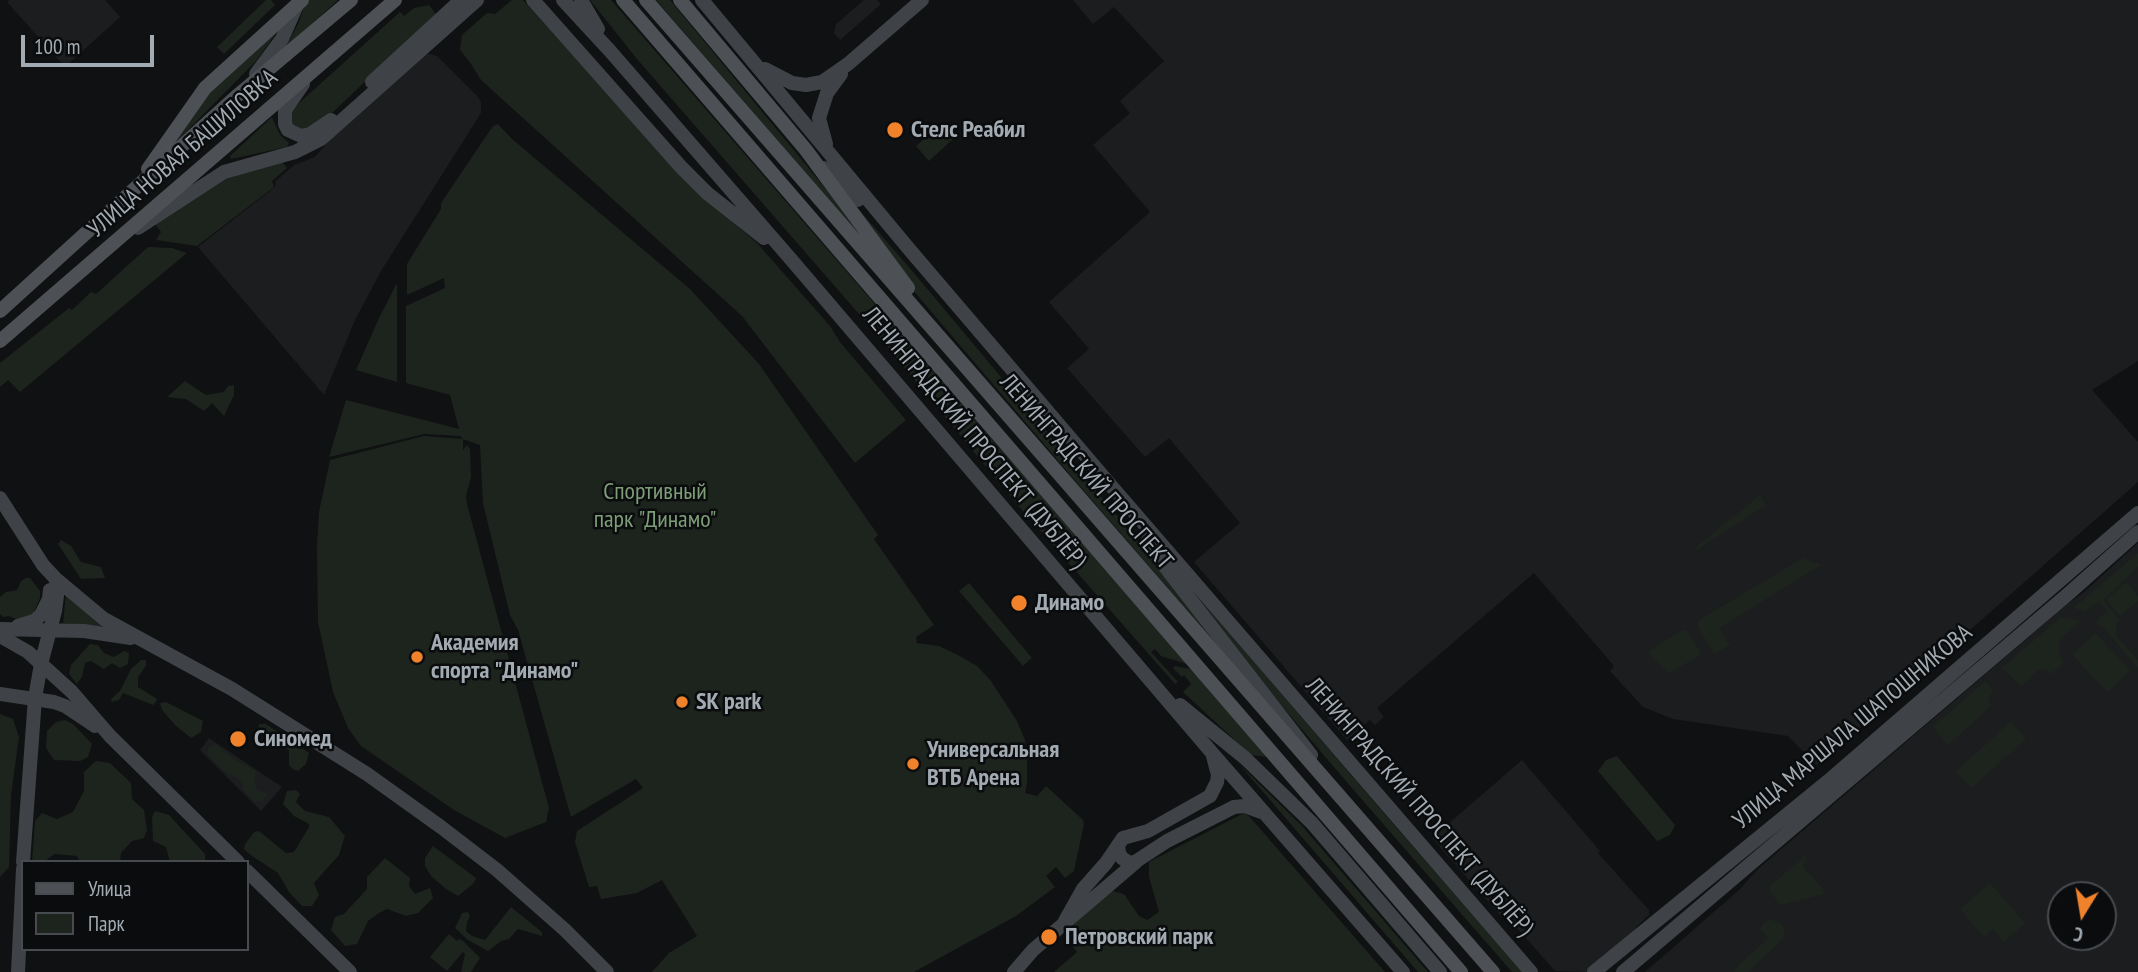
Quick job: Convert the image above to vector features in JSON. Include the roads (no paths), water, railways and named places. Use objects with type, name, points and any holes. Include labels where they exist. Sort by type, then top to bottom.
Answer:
[{"type":"main road","points":[[113,210],[145,172],[205,88],[300,0]]},
{"type":"main road","points":[[238,95],[269,59],[282,39],[300,0]]},
{"type":"main road","name":"УЛИЦА НОВАЯ БАШИЛОВКА","points":[[0,312],[238,95],[351,0]]},
{"type":"main road","name":"УЛИЦА НОВАЯ БАШИЛОВКА","points":[[0,341],[395,0]]},
{"type":"main road","points":[[313,70],[292,96],[285,110],[285,124],[293,134],[310,134],[332,119],[461,0]]},
{"type":"main road","points":[[111,246],[214,177],[235,168],[295,152],[321,139],[477,0]]},
{"type":"main road","points":[[533,0],[681,167],[707,193],[795,264]]},
{"type":"main road","name":"ЛЕНИНГРАДСКИЙ ПРОСПЕКТ (ДУБЛЁР)","points":[[563,0],[795,264],[1213,754],[1403,972]]},
{"type":"main road","points":[[581,0],[611,52]]},
{"type":"main road","name":"ЛЕНИНГРАДСКИЙ ПРОСПЕКТ","points":[[623,0],[1461,972]]},
{"type":"main road","name":"ЛЕНИНГРАДСКИЙ ПРОСПЕКТ","points":[[646,0],[1493,972]]},
{"type":"main road","points":[[680,0],[806,150],[931,320],[952,353]]},
{"type":"main road","name":"ЛЕНИНГРАДСКИЙ ПРОСПЕКТ (ДУБЛЁР)","points":[[702,0],[909,249],[1531,972]]},
{"type":"main road","points":[[753,60],[778,78],[792,83],[806,85],[822,82],[848,64],[922,0]]},
{"type":"main road","points":[[835,161],[824,139],[819,118],[827,93],[848,64]]},
{"type":"main road","points":[[806,150],[909,249]]},
{"type":"main road","points":[[1113,488],[1166,568],[1301,740],[1339,797]]},
{"type":"main road","points":[[0,498],[43,565],[104,619],[242,695],[367,774],[497,870],[565,930],[607,972]]},
{"type":"main road","name":"УЛИЦА МАРШАЛА ШАПОШНИКОВА","points":[[1594,972],[1827,782],[2138,513]]},
{"type":"main road","name":"УЛИЦА МАРШАЛА ШАПОШНИКОВА","points":[[1623,972],[2138,532]]},
{"type":"main road","points":[[0,629],[22,626],[41,615],[50,592],[43,565]]},
{"type":"main road","points":[[23,860],[35,698],[40,664],[57,597],[55,578]]},
{"type":"main road","points":[[0,629],[102,633],[144,642]]},
{"type":"main road","points":[[0,636],[29,652],[72,692],[110,736],[236,860]]},
{"type":"main road","points":[[1152,682],[1245,758],[1312,824],[1440,972]]},
{"type":"main road","points":[[0,694],[35,698],[65,706],[110,736]]},
{"type":"main road","points":[[1065,921],[1083,889],[1123,838],[1168,820],[1210,796],[1218,775],[1213,754]]},
{"type":"main road","points":[[1014,972],[1033,950],[1065,921],[1140,859],[1167,841],[1234,807],[1251,807],[1266,815]]},
{"type":"main road","points":[[1134,835],[1145,844],[1140,859]]},
{"type":"main road","points":[[1118,845],[1122,858],[1129,863],[1140,859]]},
{"type":"main road","points":[[248,871],[350,972]]},
{"type":"main road","points":[[18,972],[21,910]]},
{"type":"main road","points":[[1515,952],[1539,972]]},
{"type":"place","name":"Стелс Реабил","points":[[895,130]]},
{"type":"place","name":"Динамо","points":[[1019,603]]},
{"type":"place","name":"Академия спорта \"Динамо\"","points":[[417,657]]},
{"type":"place","name":"SK park","points":[[682,702]]},
{"type":"place","name":"Синомед","points":[[238,739]]},
{"type":"place","name":"Универсальная ВТБ Арена","points":[[913,764]]},
{"type":"place","name":"Петровский парк","points":[[1049,937]]},
{"type":"park label","name":"Спортивный парк \"Динамо\"","points":[[655,506]]}]
